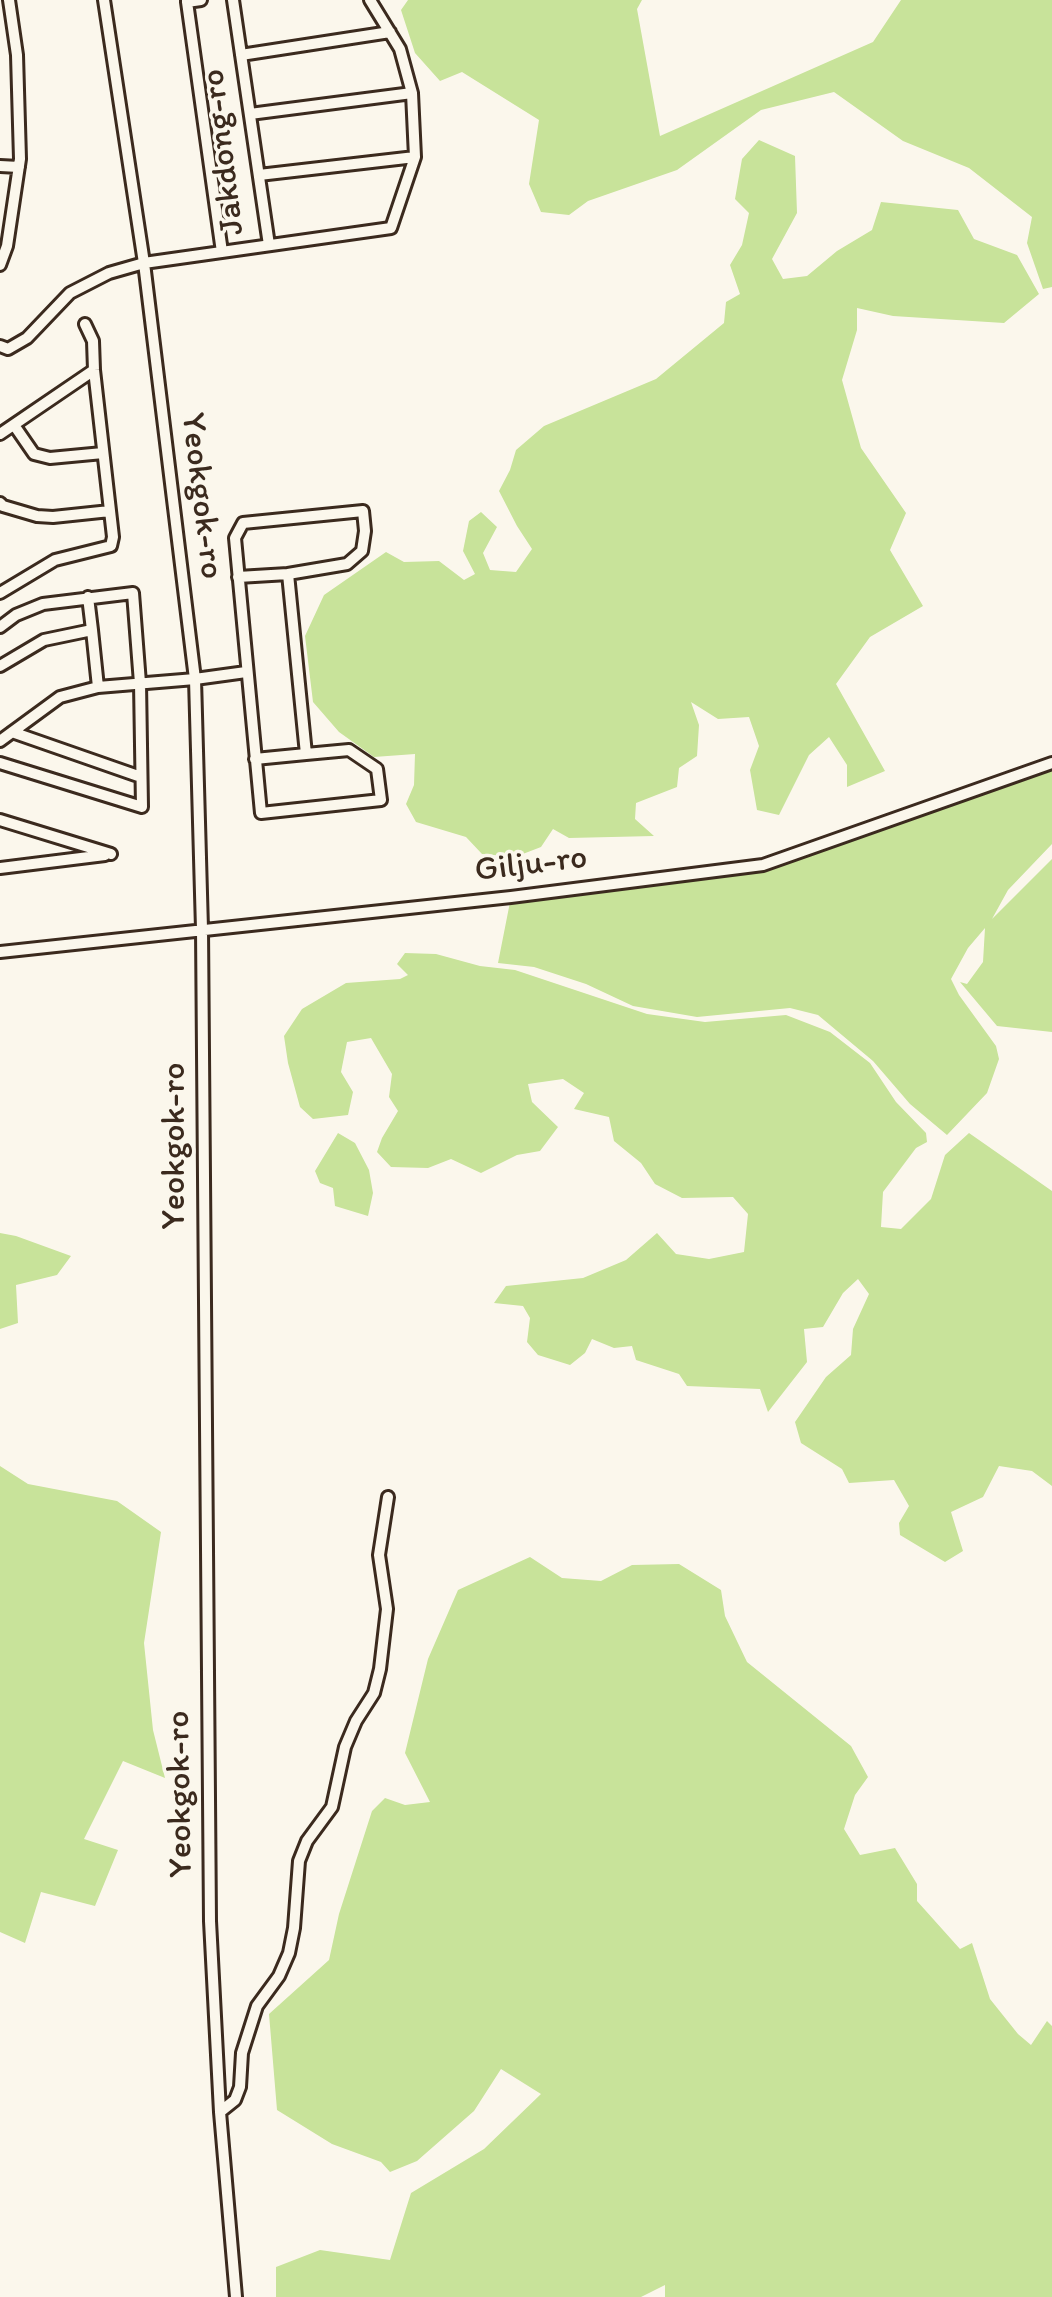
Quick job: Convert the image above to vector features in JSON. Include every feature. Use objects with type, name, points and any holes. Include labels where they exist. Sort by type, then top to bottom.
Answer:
[{"type":"street","points":[[0,265],[7,246],[19,167],[17,55],[9,0]]},
{"type":"street","name":"Yeokgok-ro","points":[[104,0],[144,263],[195,679],[202,929],[210,1921],[220,2112],[236,2297]]},
{"type":"street","points":[[201,0],[187,1],[222,252]]},
{"type":"street","name":"Jakdong-ro","points":[[0,346],[8,349],[27,338],[70,293],[109,273],[144,263],[269,245],[233,0]]},
{"type":"street","points":[[269,245],[391,228],[415,157],[412,93],[400,49],[370,0]]},
{"type":"street","points":[[0,25],[12,22]]},
{"type":"street","points":[[241,55],[390,32]]},
{"type":"street","points":[[250,114],[412,93]]},
{"type":"street","points":[[259,175],[415,157]]},
{"type":"street","points":[[0,166],[19,167]]},
{"type":"street","points":[[0,593],[55,560],[111,546],[113,537],[93,341],[85,324]]},
{"type":"street","points":[[0,434],[94,370]]},
{"type":"street","points":[[14,425],[34,454],[50,458],[103,453]]},
{"type":"street","points":[[1,506],[53,517],[110,511]]},
{"type":"street","points":[[238,577],[288,574],[347,564],[362,551],[365,531],[363,511],[243,523],[235,538],[238,577],[246,672],[255,759],[261,813],[381,800],[377,769],[349,750],[255,759]]},
{"type":"street","points":[[288,574],[306,754]]},
{"type":"street","points":[[0,627],[16,615],[43,604],[133,593],[140,683],[142,807],[0,763]]},
{"type":"street","points":[[88,597],[98,687]]},
{"type":"street","points":[[0,666],[44,640],[92,630]]},
{"type":"street","points":[[0,741],[60,697],[98,687],[246,672]]},
{"type":"street","points":[[12,732],[141,777]]},
{"type":"street","name":"Gilju-ro","points":[[0,952],[511,897],[763,865],[1052,763]]},
{"type":"street","points":[[0,820],[111,854],[0,868]]},
{"type":"street","points":[[220,2112],[235,2100],[240,2087],[242,2053],[257,2006],[279,1976],[289,1953],[299,1861],[307,1841],[332,1807],[345,1747],[356,1721],[374,1693],[387,1609],[379,1555],[388,1497]]},
{"type":"green space","points":[[408,0],[642,0],[637,9],[660,136],[873,42],[901,0],[1052,0],[1052,287],[1043,289],[1027,243],[1032,217],[969,168],[903,141],[834,92],[761,110],[677,170],[588,201],[569,215],[541,212],[529,184],[539,120],[462,72],[440,81],[415,53],[401,10]]},
{"type":"green space","points":[[759,140],[795,156],[797,213],[772,259],[783,279],[807,276],[837,251],[872,230],[881,202],[958,210],[974,239],[1017,255],[1039,294],[1004,323],[893,316],[857,308],[857,330],[842,380],[861,448],[906,513],[890,550],[923,606],[870,637],[836,684],[885,771],[847,787],[847,765],[829,737],[809,755],[779,815],[757,810],[750,770],[759,746],[749,717],[718,719],[691,702],[699,725],[697,756],[679,768],[677,787],[636,803],[635,819],[654,836],[569,838],[553,829],[541,847],[515,857],[482,854],[466,837],[416,822],[406,804],[414,785],[415,754],[374,757],[339,732],[313,702],[305,636],[324,595],[386,552],[404,562],[439,561],[464,580],[475,574],[463,551],[469,521],[481,512],[497,527],[483,553],[490,570],[516,572],[532,549],[499,491],[516,450],[544,426],[656,379],[724,323],[726,302],[740,294],[730,265],[742,245],[749,213],[735,199],[742,159]]},
{"type":"green space","points":[[1052,763],[1052,844],[1008,890],[992,919],[1052,859],[1052,1032],[997,1026],[960,982],[967,984],[983,962],[985,928],[968,948],[951,979],[996,1046],[999,1059],[987,1093],[947,1135],[910,1104],[873,1061],[818,1015],[790,1008],[697,1017],[633,1006],[586,984],[534,967],[498,963],[511,897],[763,865]]},
{"type":"green space","points":[[405,953],[436,954],[480,966],[515,970],[647,1014],[705,1022],[786,1015],[830,1032],[870,1063],[896,1102],[926,1133],[927,1142],[916,1148],[883,1192],[881,1227],[901,1229],[931,1199],[945,1155],[969,1133],[1052,1191],[1052,1486],[1032,1471],[999,1466],[983,1497],[951,1512],[963,1551],[945,1562],[900,1535],[899,1523],[909,1506],[894,1480],[849,1483],[842,1469],[801,1443],[795,1422],[826,1377],[851,1355],[853,1329],[869,1294],[858,1279],[843,1293],[823,1327],[804,1329],[807,1362],[768,1412],[760,1389],[687,1386],[679,1374],[636,1360],[632,1346],[614,1348],[592,1339],[585,1353],[570,1365],[538,1355],[527,1342],[530,1318],[523,1306],[494,1303],[506,1286],[583,1278],[626,1260],[657,1233],[676,1254],[709,1259],[744,1252],[748,1214],[733,1197],[682,1198],[655,1184],[641,1163],[614,1141],[609,1117],[574,1109],[584,1093],[563,1079],[528,1084],[532,1102],[558,1127],[540,1151],[517,1155],[481,1173],[451,1159],[428,1168],[391,1167],[377,1152],[398,1111],[389,1097],[392,1074],[371,1038],[347,1042],[341,1072],[353,1092],[348,1115],[313,1119],[300,1107],[284,1036],[302,1009],[346,983],[400,979],[408,975],[397,964]]},
{"type":"green space","points":[[338,1133],[355,1143],[369,1170],[373,1193],[368,1216],[335,1206],[333,1188],[320,1183],[315,1171]]},
{"type":"green space","points":[[0,1233],[71,1256],[57,1275],[16,1285],[18,1323],[0,1329]]},
{"type":"green space","points":[[0,1466],[28,1484],[117,1501],[161,1532],[144,1643],[153,1730],[165,1778],[123,1761],[84,1839],[118,1850],[95,1906],[41,1892],[25,1943],[0,1932]]},
{"type":"green space","points":[[530,1557],[562,1578],[601,1581],[632,1565],[679,1564],[721,1590],[725,1616],[747,1662],[851,1746],[868,1777],[855,1795],[844,1829],[860,1855],[895,1848],[917,1884],[917,1901],[960,1949],[972,1943],[990,1999],[1018,2034],[1031,2045],[1047,2021],[1052,2026],[1052,2297],[665,2297],[665,2285],[641,2297],[276,2297],[276,2267],[320,2250],[390,2260],[411,2193],[484,2149],[541,2094],[501,2069],[474,2111],[417,2161],[390,2172],[381,2162],[332,2144],[277,2110],[269,2014],[329,1960],[339,1914],[372,1811],[385,1798],[405,1805],[430,1802],[405,1753],[428,1659],[458,1590]]}]
